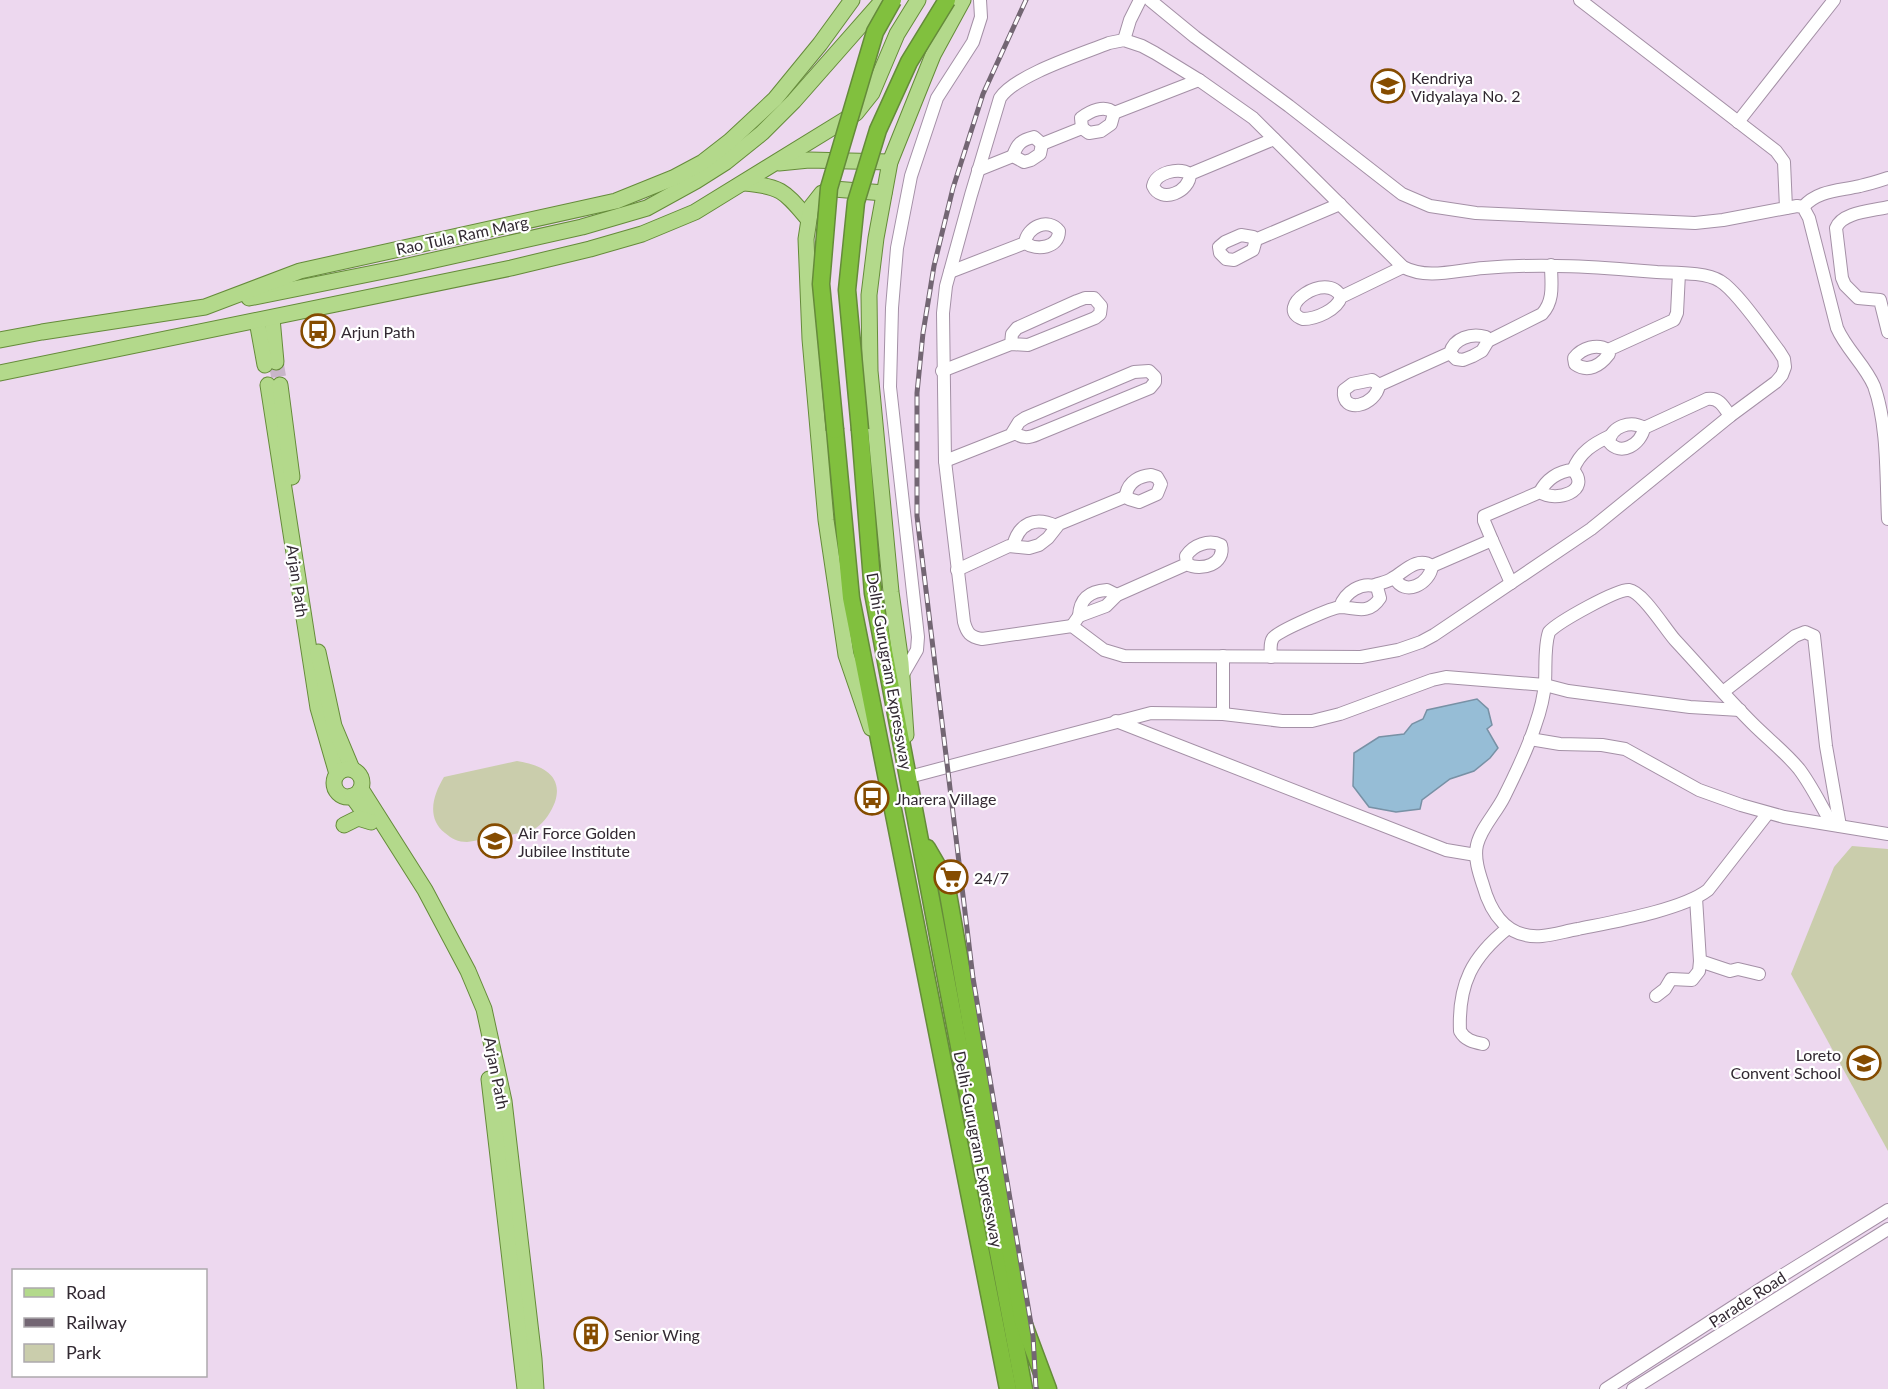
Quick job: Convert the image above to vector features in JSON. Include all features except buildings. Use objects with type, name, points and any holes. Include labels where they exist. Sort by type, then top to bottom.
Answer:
[{"type":"highway","name":"Delhi-Gurugram Expressway","points":[[893,0],[875,32],[829,188],[821,284],[851,598],[1008,1389]]},
{"type":"highway","name":"Delhi-Gurugram Expressway","points":[[947,0],[909,62],[878,130],[856,202],[847,290],[873,593],[1024,1389]]},
{"type":"highway","points":[[920,837],[941,872],[947,888],[1023,1322],[1048,1389]]},
{"type":"main road","name":"Rao Tula Ram Marg","points":[[0,340],[205,307],[300,271],[616,201],[673,178],[703,162],[730,141],[775,99],[852,0]]},
{"type":"main road","points":[[205,307],[399,268],[582,226],[647,208],[726,162],[762,133],[794,101],[883,0]]},
{"type":"main road","points":[[0,373],[511,268],[642,234],[695,212],[856,113],[872,93],[897,34],[918,0]]},
{"type":"main road","points":[[909,777],[902,676],[891,592],[870,370],[869,295],[890,162],[933,55],[963,0]]},
{"type":"main road","points":[[773,164],[809,160],[890,162]]},
{"type":"main road","points":[[744,183],[760,184],[780,190],[787,194],[808,219]]},
{"type":"main road","points":[[884,193],[834,189],[822,193],[811,207],[806,238],[810,339],[826,520],[846,655],[888,777]]},
{"type":"main road","points":[[264,320],[271,364]]},
{"type":"main road","name":"Arjan Path","points":[[274,385],[318,708],[344,772]]},
{"type":"main road","points":[[344,772],[361,777],[357,793],[344,796],[338,792],[334,781],[344,772]]},
{"type":"main road","name":"Arjan Path","points":[[357,793],[371,822],[416,894],[458,970],[478,1017],[493,1105],[525,1389]]},
{"type":"main road","name":"Arjan Path","points":[[357,793],[425,890],[468,971],[484,1009],[504,1101],[536,1389]]},
{"type":"main road","points":[[344,825],[358,818],[371,822]]},
{"type":"street","points":[[902,676],[917,650],[918,637],[890,387],[891,308],[897,248],[911,176],[937,98],[973,42],[980,6],[993,0]]},
{"type":"street","points":[[1124,40],[1130,20],[1140,0]]},
{"type":"street","points":[[1150,0],[1388,185],[1419,202],[1447,209],[1476,213],[1695,223],[1803,207],[1810,199],[1821,194],[1888,178]]},
{"type":"street","points":[[1580,0],[1781,156],[1785,171],[1786,208]]},
{"type":"street","points":[[1738,122],[1834,0]]},
{"type":"street","points":[[1076,621],[1077,628],[1104,650],[1117,655],[1361,657],[1398,650],[1421,642],[1591,529],[1730,416],[1776,382],[1785,367],[1784,359],[1735,296],[1720,281],[1707,276],[1551,265],[1484,268],[1431,274],[1416,273],[1403,267],[1253,118],[1199,80],[1142,46],[1124,40],[1109,43],[1021,80],[1000,98],[950,272],[943,313],[945,461],[963,622],[967,632],[974,638],[982,639],[1076,621],[1109,604],[1117,595],[1187,564]]},
{"type":"street","points":[[1114,113],[1199,80]]},
{"type":"street","points":[[1103,108],[1110,109],[1114,113],[1111,124],[1101,131],[1089,133],[1082,128],[1081,118],[1086,114],[1103,108]]},
{"type":"street","points":[[1042,144],[1082,128]]},
{"type":"street","points":[[978,170],[1013,156],[1018,145],[1027,139],[1035,138],[1042,144]]},
{"type":"street","points":[[1190,174],[1274,139]]},
{"type":"street","points":[[1013,156],[1024,162],[1031,160],[1040,154],[1042,144]]},
{"type":"street","points":[[1255,240],[1340,204]]},
{"type":"street","points":[[1803,207],[1809,218],[1837,328],[1843,341],[1870,378],[1882,408],[1888,519]]},
{"type":"street","points":[[1888,207],[1845,217],[1836,228],[1842,278],[1845,285],[1858,298],[1884,299],[1888,332]]},
{"type":"street","points":[[950,272],[1025,243]]},
{"type":"street","points":[[1450,353],[1456,358],[1468,358],[1482,351],[1488,341],[1536,318],[1545,311],[1551,296],[1551,265]]},
{"type":"street","points":[[1341,297],[1403,267]]},
{"type":"street","points":[[1608,350],[1674,320],[1677,313],[1679,273]]},
{"type":"street","points":[[942,371],[1011,344],[1028,345],[1095,318],[1100,314],[1101,306],[1094,298],[1077,301],[1017,328],[1012,334],[1011,344]]},
{"type":"street","points":[[1379,386],[1450,353],[1454,343],[1462,338],[1480,335],[1486,337],[1488,341]]},
{"type":"street","points":[[945,461],[1008,436],[1025,418],[1134,372],[1149,371],[1155,378],[1150,388],[1038,434],[1026,438],[1014,432]]},
{"type":"street","points":[[1610,436],[1609,442],[1612,447],[1626,448],[1638,442],[1644,428],[1712,398],[1719,401],[1730,416]]},
{"type":"street","points":[[1573,470],[1577,459],[1584,451],[1610,436],[1616,429],[1630,424],[1644,428]]},
{"type":"street","points":[[1511,584],[1483,518],[1540,492],[1551,478],[1563,471],[1573,470]]},
{"type":"street","points":[[1540,492],[1551,497],[1572,492],[1578,481],[1573,470]]},
{"type":"street","points":[[957,570],[1013,546],[1029,548],[1039,545],[1048,538],[1056,526],[1127,496]]},
{"type":"street","points":[[1013,546],[1020,530],[1030,523],[1042,520],[1056,526]]},
{"type":"street","points":[[1340,607],[1344,597],[1363,586],[1375,585],[1395,578],[1403,570],[1414,565],[1424,563],[1432,566],[1492,540]]},
{"type":"street","points":[[1395,578],[1401,586],[1415,587],[1430,576],[1432,566]]},
{"type":"street","points":[[1271,657],[1271,644],[1277,634],[1288,627],[1340,607],[1357,610],[1373,605],[1380,598],[1375,585]]},
{"type":"street","points":[[1768,813],[1708,890],[1696,898],[1660,910],[1542,936],[1527,935],[1508,928],[1496,917],[1487,899],[1476,855],[1478,841],[1503,798],[1539,714],[1545,685],[1549,632],[1583,610],[1627,590],[1635,592],[1641,598],[1664,628],[1723,692],[1796,766],[1836,825]]},
{"type":"street","points":[[1723,692],[1795,636],[1805,632],[1814,636],[1836,825]]},
{"type":"street","points":[[1223,656],[1223,714]]},
{"type":"street","points":[[909,777],[1116,721],[1161,712],[1312,721],[1340,714],[1446,677],[1545,685],[1568,691],[1690,707],[1740,710]]},
{"type":"street","points":[[1116,721],[1446,850],[1476,855]]},
{"type":"street","points":[[1530,739],[1560,744],[1602,745],[1625,749],[1699,790],[1768,813],[1888,834]]},
{"type":"street","points":[[1656,996],[1671,980],[1692,980],[1699,971],[1696,898]]},
{"type":"street","points":[[1483,1044],[1471,1041],[1460,1031],[1466,977],[1486,946],[1508,928]]},
{"type":"street","points":[[1700,961],[1727,971],[1738,969],[1759,974]]},
{"type":"street","name":"Parade Road","points":[[1606,1389],[1888,1210]]},
{"type":"street","name":"Parade Road","points":[[1633,1389],[1888,1230]]},
{"type":"street","points":[[1830,1246],[1839,1260]]},
{"type":"green space","points":[[517,761],[542,768],[548,772],[556,784],[555,802],[539,826],[523,832],[467,842],[453,838],[439,827],[433,813],[433,806],[444,777]]},
{"type":"green space","name":"Loreto Convent School","points":[[1852,846],[1888,849],[1888,1151],[1791,974],[1834,867]]},
{"type":"water","points":[[1477,699],[1488,709],[1492,725],[1487,729],[1498,748],[1490,758],[1474,771],[1450,779],[1422,800],[1420,809],[1396,812],[1369,807],[1353,786],[1354,753],[1379,737],[1404,734],[1412,724],[1423,719],[1427,710]]},
{"type":"tunnel","points":[[276,362],[280,385]]},
{"type":"railway","points":[[1026,0],[983,94],[953,188],[934,266],[923,333],[917,393],[917,516],[973,978],[1033,1336],[1036,1389]]},
{"type":"place","name":"Kendriya Vidyalaya No. 2","points":[[1388,86]]},
{"type":"place","name":"Arjun Path","points":[[318,331]]},
{"type":"place","name":"Jharera Village","points":[[872,798]]},
{"type":"place","name":"Air Force Golden Jubilee Institute","points":[[495,841]]},
{"type":"place","name":"24/7","points":[[951,877]]},
{"type":"place","name":"Loreto Convent School","points":[[1864,1063]]},
{"type":"place","name":"Senior Wing","points":[[591,1334]]}]
